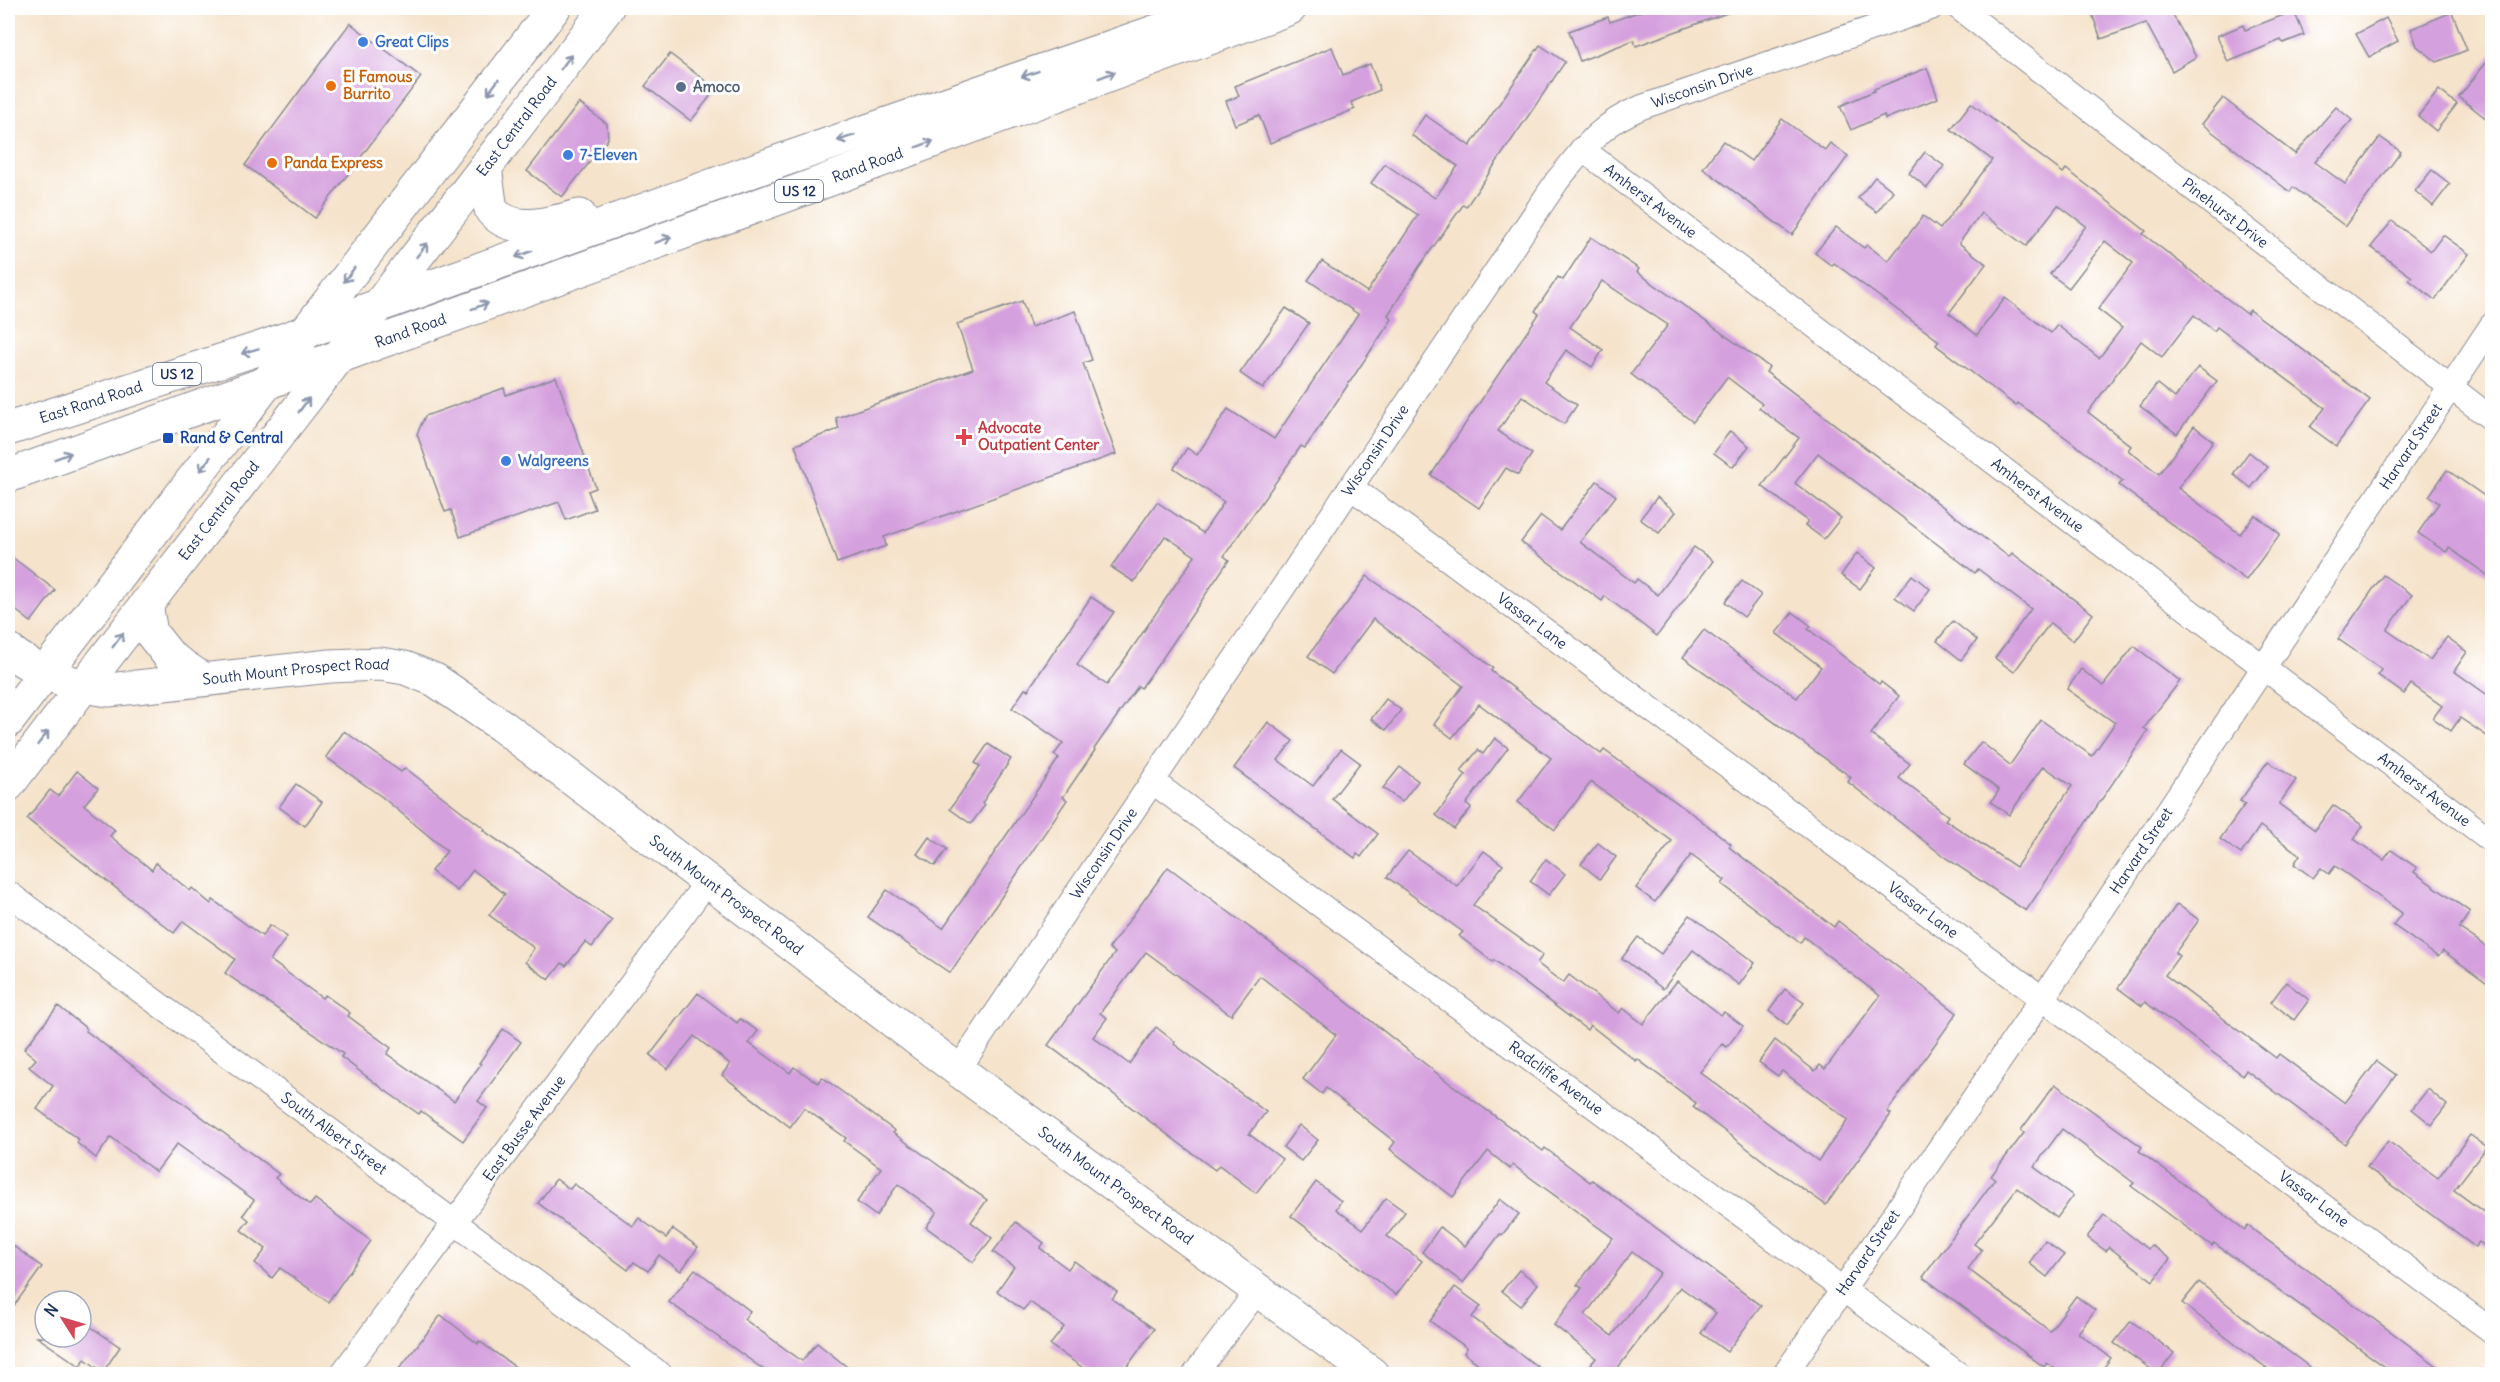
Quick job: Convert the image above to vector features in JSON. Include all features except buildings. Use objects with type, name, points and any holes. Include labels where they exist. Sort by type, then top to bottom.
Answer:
[{"type":"main road","points":[[8,721],[554,8]]},
{"type":"main road","name":"East Central Road","points":[[8,785],[146,604],[380,306],[607,8]]},
{"type":"main road","name":"US 12","points":[[380,306],[702,189],[1224,8]]},
{"type":"main road","name":"Rand Road","points":[[267,383],[801,190],[1290,8]]},
{"type":"main road","points":[[485,168],[492,210],[502,219],[519,226],[545,224],[702,189]]},
{"type":"main road","name":"East Rand Road","points":[[8,429],[380,306]]},
{"type":"main road","name":"US 12","points":[[8,476],[267,383]]},
{"type":"main road","points":[[146,604],[151,633],[171,658],[202,679]]},
{"type":"main road","name":"South Mount Prospect Road","points":[[8,650],[43,674],[83,687],[109,690],[330,666],[380,664],[405,668],[435,680],[502,726],[958,1070],[1372,1374]]},
{"type":"street","name":"Wisconsin Drive","points":[[958,1070],[1557,181],[1582,149],[1606,125],[1642,106],[1931,8]]},
{"type":"street","name":"Pinehurst Drive","points":[[1959,8],[2493,419]]},
{"type":"street","name":"Amherst Avenue","points":[[1582,149],[2493,841]]},
{"type":"street","name":"Harvard Street","points":[[1785,1374],[2042,998],[2493,325]]},
{"type":"street","name":"Vassar Lane","points":[[1352,488],[2493,1331]]},
{"type":"street","name":"Radcliffe Avenue","points":[[1153,782],[1958,1374]]},
{"type":"street","name":"East Busse Avenue","points":[[342,1374],[707,882]]},
{"type":"street","name":"South Albert Street","points":[[8,893],[660,1374]]},
{"type":"street","points":[[1195,1374],[1258,1290]]},
{"type":"place","name":"Great Clips","points":[[363,42]]},
{"type":"place","name":"El Famous Burrito","points":[[331,86]]},
{"type":"place","name":"Amoco","points":[[681,87]]},
{"type":"place","name":"7-Eleven","points":[[568,155]]},
{"type":"place","name":"Panda Express","points":[[272,163]]},
{"type":"place","name":"Advocate Outpatient Center","points":[[964,437]]},
{"type":"place","name":"Rand & Central","points":[[168,438]]},
{"type":"place","name":"Walgreens","points":[[506,461]]}]
